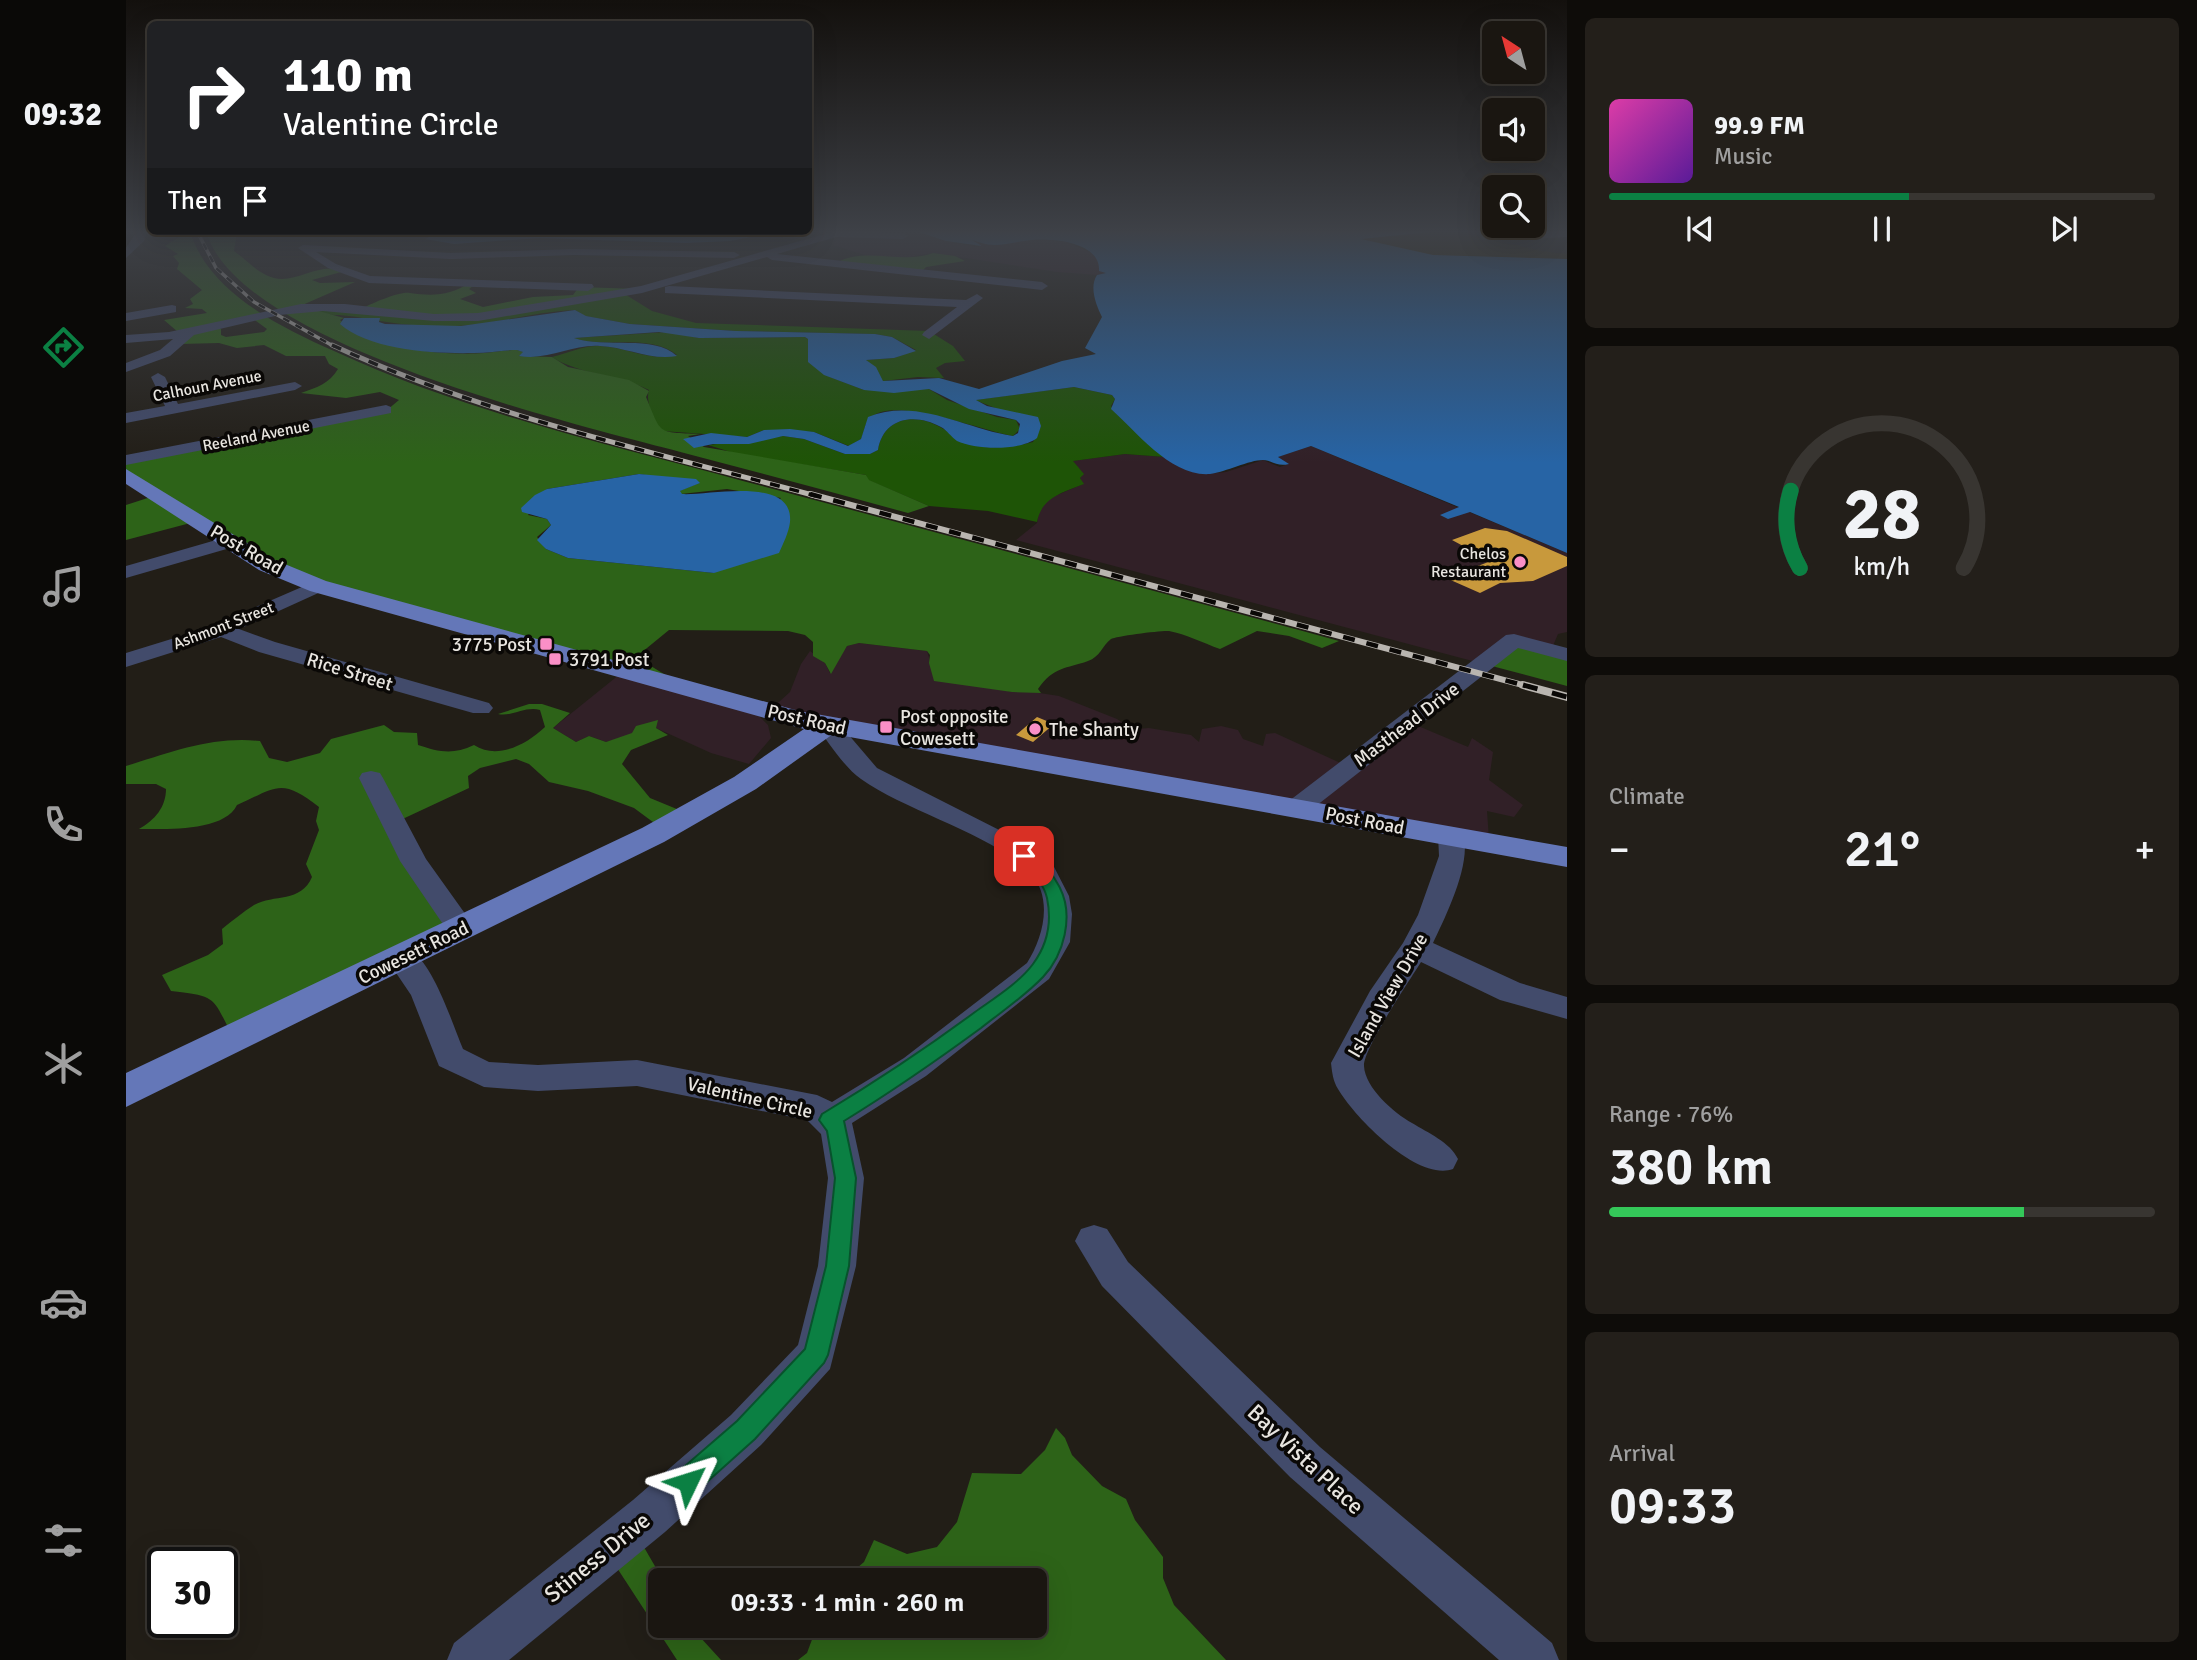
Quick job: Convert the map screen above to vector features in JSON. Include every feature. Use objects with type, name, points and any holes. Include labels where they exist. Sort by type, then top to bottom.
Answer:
[{"type":"main road","name":"Post Road","points":[[126,475],[267,565],[318,586],[422,618],[628,670],[795,719],[1567,857]]},
{"type":"main road","name":"Cowesett Road","points":[[699,810],[751,764],[795,719]]},
{"type":"main road","name":"Cowesett Road","points":[[126,1091],[699,810],[745,783],[828,725]]},
{"type":"street","points":[[129,339],[188,333],[221,322],[295,308]]},
{"type":"street","points":[[358,308],[465,319],[527,308]]},
{"type":"street","points":[[929,335],[962,308]]},
{"type":"street","points":[[126,317],[172,309]]},
{"type":"street","points":[[126,368],[164,353],[188,333]]},
{"type":"street","points":[[158,377],[174,410]]},
{"type":"street","name":"Calhoun Avenue","points":[[126,418],[295,386]]},
{"type":"street","name":"Reeland Avenue","points":[[126,460],[386,410]]},
{"type":"street","points":[[126,572],[230,542]]},
{"type":"street","name":"Ashmont Street","points":[[126,660],[221,629],[318,586]]},
{"type":"street","name":"Rice Street","points":[[221,629],[267,647],[481,708]]},
{"type":"street","name":"Masthead Drive","points":[[1298,807],[1514,640],[1567,655]]},
{"type":"street","name":"Valentine Circle","points":[[401,958],[425,992],[450,1057],[484,1074],[538,1078],[637,1073],[806,1106],[817,1109],[830,1120],[915,1067],[1028,981],[1038,971],[1055,942],[1058,914],[1055,896],[1042,869],[1006,844],[867,773],[828,725]]},
{"type":"street","points":[[371,778],[414,861],[461,929]]},
{"type":"street","name":"Island View Drive","points":[[1441,1159],[1390,1127],[1350,1081],[1347,1063],[1381,999],[1416,947],[1446,880],[1452,856],[1451,835]]},
{"type":"street","points":[[1416,947],[1511,992],[1567,1007]]},
{"type":"street","name":"Stiness Drive","points":[[471,1660],[746,1430],[816,1355],[837,1266],[846,1178],[837,1128],[830,1120]]},
{"type":"street","name":"Bay Vista Place","points":[[1094,1241],[1115,1274],[1305,1462],[1535,1660]]},
{"type":"shaded area","points":[[1311,446],[1567,553],[1567,632],[1558,634],[1552,648],[1480,663],[1016,540],[1037,523],[1040,508],[1050,498],[1083,484],[1080,478],[1083,474],[1072,461],[1125,454],[1165,457],[1182,468],[1206,474],[1226,472],[1263,460],[1280,467],[1288,464],[1277,457]]},
{"type":"shaded area","points":[[859,643],[927,651],[934,674],[1012,692],[1020,690],[1059,696],[1117,719],[1127,726],[1123,730],[1134,735],[1137,729],[1149,728],[1191,735],[1199,742],[1202,729],[1221,726],[1238,730],[1243,739],[1263,746],[1266,734],[1275,733],[1347,766],[1411,723],[1468,747],[1472,738],[1493,752],[1489,780],[1523,805],[1514,817],[1487,811],[1489,839],[769,711],[790,692],[801,664],[810,651],[825,663],[830,673],[847,646]]},
{"type":"shaded area","points":[[625,670],[752,709],[768,725],[771,738],[749,764],[711,753],[656,728],[606,742],[589,736],[576,742],[553,728]]},
{"type":"green space","points":[[193,308],[253,308],[291,331],[383,372],[536,425],[1339,641],[1322,648],[1289,636],[1257,631],[1220,649],[1169,631],[1121,636],[1111,639],[1092,659],[1049,676],[1038,689],[1041,693],[1012,692],[934,681],[927,651],[859,643],[847,646],[831,674],[825,663],[813,656],[813,642],[805,635],[788,631],[669,630],[636,657],[682,685],[323,585],[198,521],[126,540],[126,505],[157,495],[126,474],[126,459],[387,410],[399,400],[380,392],[346,398],[301,393],[317,387],[335,374],[338,369],[329,364],[325,356],[286,356],[264,345],[237,348],[219,343],[180,344],[178,332],[164,320],[207,313],[202,309]],"holes":[[[252,318],[267,329],[264,332],[226,337],[221,335],[221,329],[208,327]],[[639,474],[699,483],[679,491],[681,494],[727,489],[781,498],[714,573],[568,558],[546,549],[537,537],[551,525],[547,519],[528,515],[547,489]]]},
{"type":"green space","points":[[277,308],[309,308],[344,318],[340,320],[369,338],[408,348],[468,354],[517,350],[524,352],[519,356],[552,357],[568,367],[629,380],[649,391],[646,397],[662,429],[675,433],[700,434],[688,436],[704,447],[866,475],[869,480],[929,506],[908,513],[497,401],[419,375],[344,344]]},
{"type":"green space","points":[[316,308],[450,318],[516,308],[648,308],[696,323],[929,331],[953,346],[965,361],[945,363],[936,368],[944,378],[918,377],[883,381],[866,360],[894,358],[916,350],[892,337],[875,334],[736,331],[630,324],[585,316],[575,310],[482,324],[426,326],[326,314],[316,311]]},
{"type":"green space","points":[[368,308],[524,308],[468,318]]},
{"type":"green space","points":[[668,332],[699,338],[805,337],[808,339],[808,358],[830,377],[864,390],[929,389],[947,400],[997,417],[1016,420],[1020,429],[1013,436],[941,417],[901,410],[885,411],[873,416],[866,424],[861,439],[849,446],[814,432],[764,430],[747,437],[662,431],[651,412],[649,390],[575,368],[552,357],[594,346],[658,357],[677,355],[654,345],[573,338]]},
{"type":"green space","points":[[1074,387],[1112,395],[1115,399],[1111,406],[1165,457],[1125,454],[1073,461],[1084,474],[1080,478],[1084,484],[1048,501],[1037,522],[988,511],[929,506],[868,480],[866,475],[734,453],[708,445],[783,436],[804,439],[845,454],[870,454],[878,450],[886,431],[901,421],[910,419],[930,422],[976,446],[1017,445],[1033,442],[1041,426],[975,400]]},
{"type":"green space","points":[[1514,639],[1567,652],[1567,686],[1488,665]]},
{"type":"green space","points":[[529,704],[542,704],[570,713],[553,728],[576,742],[589,736],[606,742],[632,733],[636,726],[658,720],[656,728],[668,735],[631,750],[622,764],[650,798],[684,812],[661,828],[634,808],[588,791],[549,782],[529,764],[516,759],[480,768],[468,776],[469,788],[394,823],[455,927],[233,1037],[212,1001],[198,995],[171,991],[162,975],[208,955],[223,944],[222,929],[254,905],[294,894],[307,885],[312,877],[306,864],[319,830],[316,821],[319,807],[296,792],[279,788],[237,805],[230,814],[207,824],[178,829],[139,829],[158,812],[164,802],[166,789],[156,784],[126,784],[126,766],[192,746],[242,740],[260,741],[269,758],[287,762],[320,753],[331,739],[384,725],[394,732],[417,733],[418,745],[433,749],[453,751],[474,745],[502,751],[529,740],[545,727],[540,710],[498,714]]},
{"type":"green space","points":[[1056,1428],[1065,1438],[1072,1455],[1102,1486],[1126,1499],[1135,1520],[1163,1557],[1163,1578],[1174,1605],[1226,1660],[798,1660],[807,1653],[813,1638],[1047,1638],[1047,1568],[857,1568],[864,1562],[874,1540],[907,1554],[937,1547],[957,1522],[972,1473],[1021,1474],[1045,1450]]},
{"type":"green space","points":[[634,1530],[656,1568],[648,1568],[648,1615],[606,1551]]},
{"type":"green space","points":[[663,1638],[701,1638],[721,1660],[677,1660]]},
{"type":"water","points":[[1099,308],[1567,308],[1567,553],[1470,512],[1448,519],[1440,515],[1459,507],[1311,446],[1278,457],[1289,464],[1285,465],[1263,460],[1210,474],[1196,473],[1168,461],[1143,440],[1111,409],[1115,399],[1112,395],[1074,387],[976,400],[987,406],[1038,417],[1041,426],[1037,438],[1009,447],[965,444],[931,422],[911,419],[893,425],[881,439],[878,450],[870,454],[845,454],[804,439],[783,436],[749,444],[713,444],[694,448],[683,439],[711,433],[747,437],[764,430],[790,429],[814,432],[848,446],[861,439],[868,417],[886,412],[923,412],[1013,436],[1018,433],[1020,424],[1016,420],[969,409],[929,389],[894,393],[864,390],[824,375],[808,362],[808,339],[805,337],[699,338],[659,332],[574,338],[655,345],[677,356],[658,357],[610,347],[590,346],[530,357],[519,356],[523,352],[517,350],[458,353],[403,349],[368,340],[340,324],[344,318],[380,318],[379,322],[385,324],[461,326],[575,310],[586,316],[630,324],[736,331],[875,334],[892,337],[916,351],[894,358],[866,360],[876,367],[883,381],[939,378],[979,389],[1062,361],[1096,354],[1085,348],[1102,317]]},
{"type":"water","points":[[639,474],[696,479],[700,483],[680,491],[682,494],[747,491],[778,498],[788,507],[790,522],[779,553],[714,573],[568,558],[546,549],[537,540],[551,525],[547,519],[522,512],[521,508],[535,495],[547,489]]},
{"type":"building","name":"Chelos Restaurant","points":[[1485,528],[1507,531],[1567,557],[1567,566],[1533,581],[1500,583],[1480,593],[1446,578],[1491,561],[1452,540]]},
{"type":"building","name":"The Shanty","points":[[1037,717],[1054,724],[1033,742],[1016,735]]},
{"type":"railway","points":[[266,308],[335,347]]},
{"type":"railway","points":[[332,345],[390,370],[510,412],[632,448],[816,496]]},
{"type":"railway","points":[[810,494],[1530,687]]},
{"type":"railway","points":[[1523,685],[1567,697]]},
{"type":"place","name":"Chelos Restaurant","points":[[1520,562]]},
{"type":"place","name":"3775 Post","points":[[546,644]]},
{"type":"place","name":"3791 Post","points":[[555,659]]},
{"type":"place","name":"Post opposite Cowesett","points":[[886,727]]},
{"type":"place","name":"The Shanty","points":[[1035,729]]},
{"type":"route","points":[[688,1482],[746,1430],[816,1355],[837,1266],[846,1178],[837,1128],[830,1120],[915,1067],[978,1021],[1038,971],[1055,942],[1058,914],[1055,896],[1042,869],[1024,856]]}]
